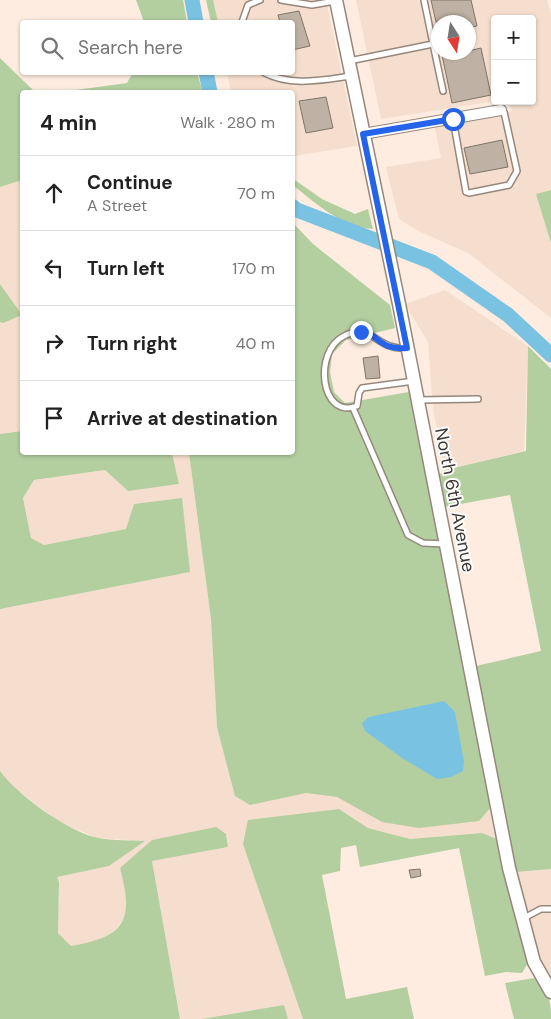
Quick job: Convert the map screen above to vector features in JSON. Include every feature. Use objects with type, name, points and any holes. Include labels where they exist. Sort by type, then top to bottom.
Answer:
[{"type":"street","name":"North 6th Avenue","points":[[337,3],[418,400],[491,782],[521,919],[534,962],[551,992]]},
{"type":"street","points":[[363,134],[501,110]]},
{"type":"lane","points":[[243,20],[248,4],[260,0]]},
{"type":"lane","points":[[281,0],[312,4],[337,3]]},
{"type":"lane","points":[[424,0],[431,31]]},
{"type":"lane","points":[[348,62],[431,45]]},
{"type":"lane","points":[[437,60],[443,91]]},
{"type":"lane","points":[[268,75],[292,82],[351,76]]},
{"type":"lane","points":[[453,119],[466,192],[469,193],[508,185],[517,171],[504,112],[501,110]]},
{"type":"lane","points":[[407,348],[386,347],[367,332],[352,332],[336,340],[326,357],[323,379],[332,400],[341,406],[353,408],[357,406],[359,393],[362,388],[414,381]]},
{"type":"lane","points":[[418,400],[478,399]]},
{"type":"lane","points":[[353,408],[408,535],[423,543],[446,544]]},
{"type":"lane","points":[[521,919],[541,909],[551,908]]},
{"type":"shaded area","points":[[213,0],[326,0],[357,146],[295,156],[295,90],[231,90],[227,75],[295,75],[295,20],[218,20]]},
{"type":"shaded area","points":[[356,0],[547,0],[551,15],[551,190],[537,194],[551,243],[551,318],[468,253],[416,230],[399,219],[386,167],[441,158],[435,128],[512,111],[510,105],[536,105],[536,15],[491,15],[491,102],[381,119]]},
{"type":"shaded area","points":[[20,181],[20,314],[0,284],[0,187]]},
{"type":"shaded area","points":[[445,290],[528,346],[524,451],[445,470],[433,409],[428,342],[405,304]]},
{"type":"shaded area","points":[[20,315],[20,431],[0,434],[0,322]]},
{"type":"shaded area","points":[[172,455],[189,455],[211,619],[217,727],[250,805],[306,793],[338,797],[382,822],[492,806],[499,840],[482,833],[410,839],[368,828],[339,809],[251,820],[303,1019],[288,1019],[284,1005],[202,1019],[180,1019],[152,861],[228,847],[226,834],[120,868],[128,896],[126,917],[114,931],[96,942],[71,946],[58,933],[59,882],[56,877],[109,866],[145,841],[97,838],[59,822],[7,782],[0,771],[0,609],[190,572],[126,529],[44,545],[31,538],[23,498],[34,480],[105,470],[128,491],[179,484]]},
{"type":"shaded area","points":[[551,869],[551,983],[529,935],[516,872]]},
{"type":"green space","points":[[136,0],[183,0],[187,20],[143,20]]},
{"type":"green space","points":[[206,0],[213,0],[218,20],[211,20]]},
{"type":"green space","points":[[0,58],[33,90],[20,90],[20,181],[0,187]]},
{"type":"green space","points":[[131,75],[198,75],[202,90],[76,90],[127,83]]},
{"type":"green space","points":[[295,180],[322,199],[355,214],[368,209],[373,229],[362,228],[340,219],[295,187]]},
{"type":"green space","points":[[551,190],[551,243],[536,194]]},
{"type":"green space","points":[[295,225],[313,244],[390,305],[395,328],[346,340],[332,354],[330,372],[334,392],[345,403],[409,392],[492,806],[479,821],[419,828],[382,822],[337,797],[306,793],[250,805],[235,796],[217,727],[211,619],[189,455],[295,455]]},
{"type":"green space","points":[[0,284],[20,312],[20,316],[3,323],[0,322]]},
{"type":"green space","points":[[528,346],[551,369],[551,869],[516,872],[476,666],[541,651],[510,495],[444,507],[439,475],[445,470],[526,451]]},
{"type":"green space","points":[[20,431],[20,455],[172,455],[179,484],[128,491],[105,470],[34,480],[23,498],[31,538],[44,545],[126,529],[134,504],[182,498],[190,572],[0,609],[0,434]]},
{"type":"green space","points":[[0,771],[18,791],[45,812],[74,829],[99,838],[145,841],[109,866],[57,877],[59,882],[58,933],[71,946],[104,937],[114,931],[121,923],[125,913],[126,901],[120,868],[152,840],[216,827],[226,834],[228,847],[152,861],[180,1019],[0,1019]]},
{"type":"green space","points":[[339,809],[368,828],[410,839],[482,833],[499,840],[515,919],[528,963],[522,973],[506,972],[485,976],[459,848],[360,867],[356,845],[341,848],[340,871],[322,875],[346,999],[407,987],[414,1019],[303,1019],[243,844],[248,820]]},
{"type":"green space","points":[[534,978],[539,981],[546,991],[550,1002],[551,1019],[514,1019],[505,983]]},
{"type":"green space","points":[[284,1005],[288,1019],[202,1019]]},
{"type":"water","points":[[444,701],[455,712],[464,762],[463,771],[451,777],[437,779],[402,758],[365,731],[362,723],[369,717]]},
{"type":"building","points":[[431,0],[471,0],[474,15],[434,15]]},
{"type":"building","points":[[299,11],[310,46],[295,49],[295,20],[279,20],[278,15]]},
{"type":"building","points":[[481,48],[491,95],[452,103],[443,60],[476,60],[476,49]]},
{"type":"building","points":[[326,97],[333,128],[306,133],[299,101]]},
{"type":"building","points":[[502,140],[508,167],[470,174],[464,148]]},
{"type":"building","points":[[378,356],[380,378],[366,379],[363,358]]},
{"type":"building","points":[[420,869],[421,876],[411,878],[409,870]]},
{"type":"waterway","points":[[192,0],[196,20]]},
{"type":"waterway","points":[[207,75],[210,90]]},
{"type":"waterway","points":[[295,208],[432,262],[508,315],[551,355]]},
{"type":"route","points":[[361,332],[367,332],[386,347],[396,349],[407,348],[363,134],[453,119]]}]
